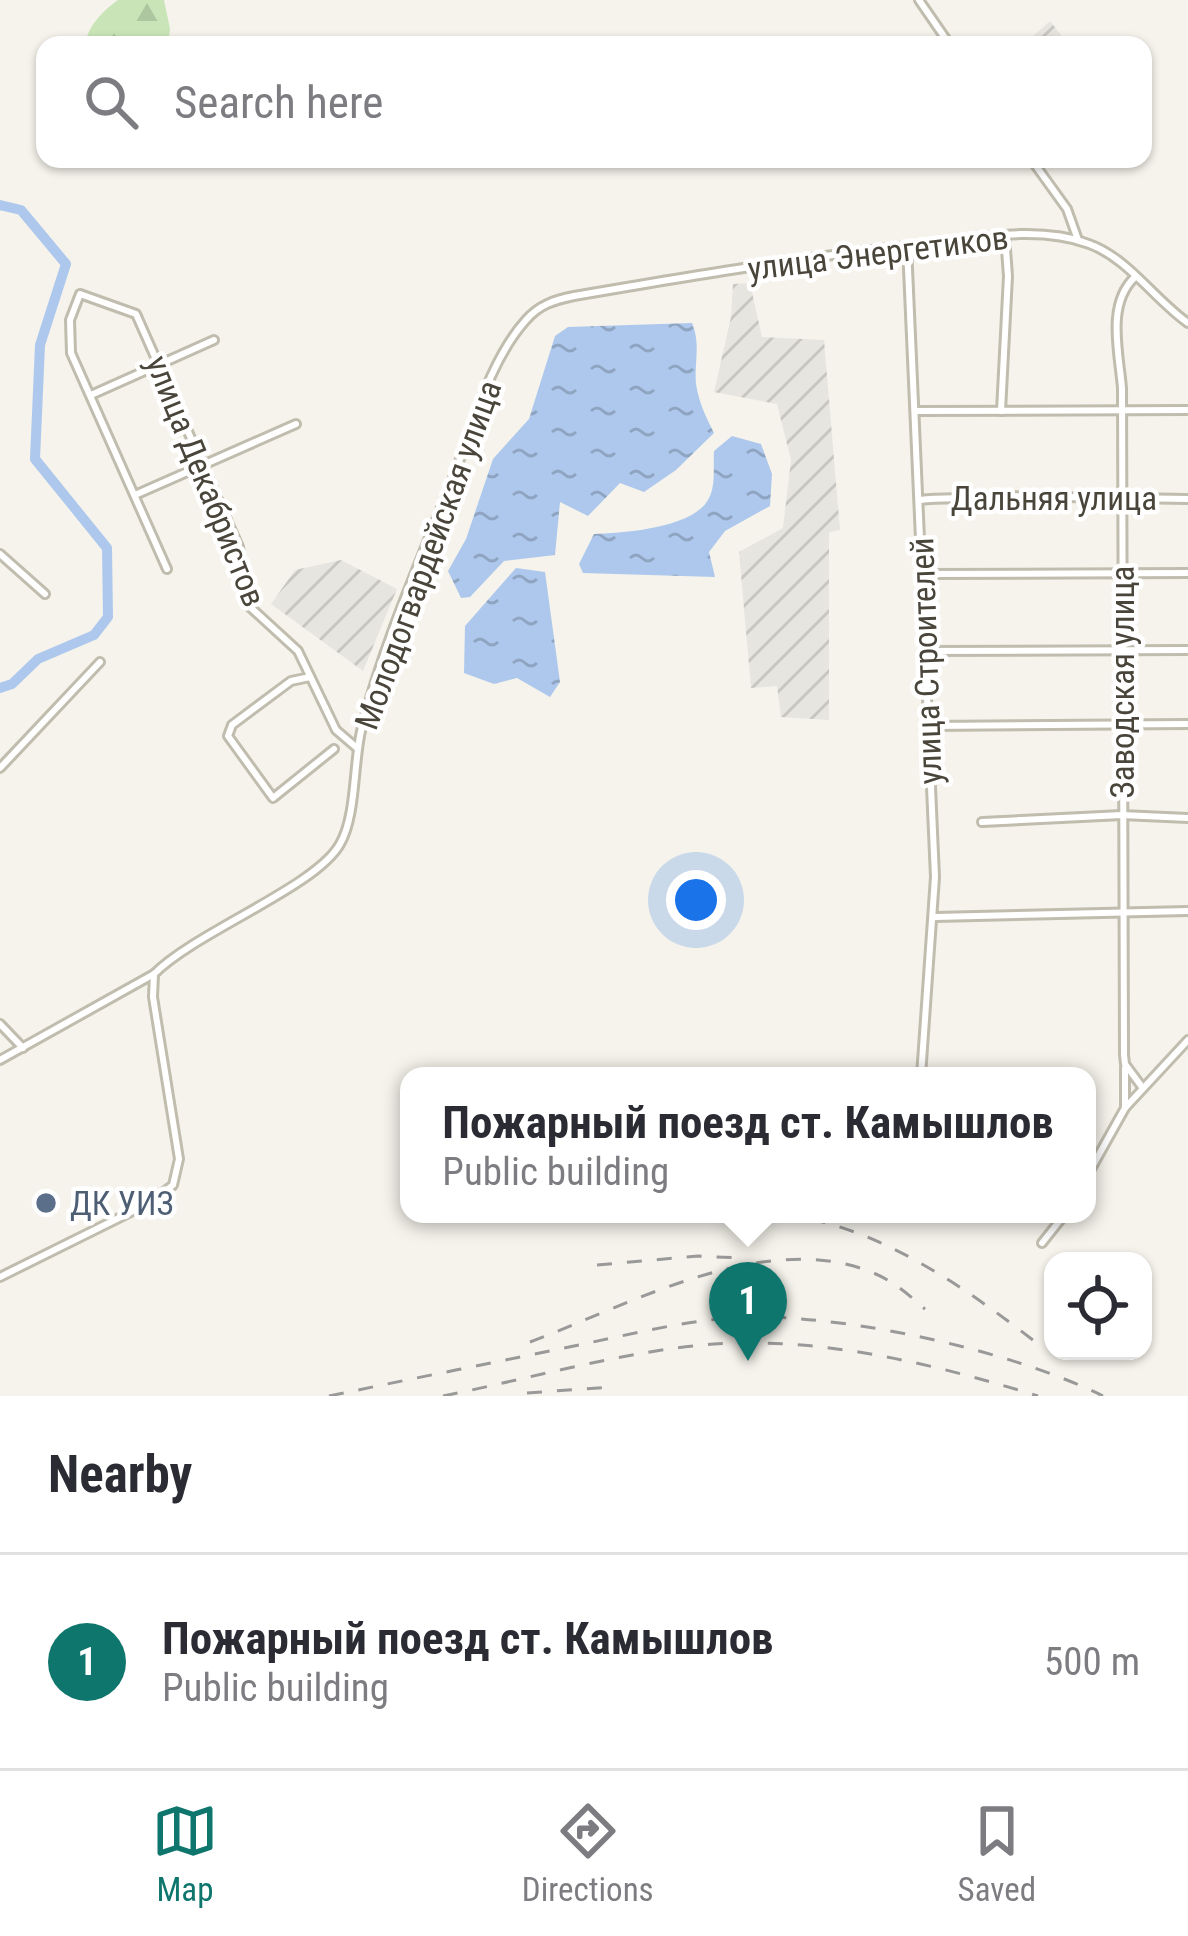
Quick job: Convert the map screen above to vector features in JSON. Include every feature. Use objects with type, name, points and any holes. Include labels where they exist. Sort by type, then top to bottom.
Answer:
[{"type":"street","points":[[919,0],[944,36]]},
{"type":"street","points":[[1037,168],[1067,209],[1078,240]]},
{"type":"street","points":[[1001,411],[1009,276],[1005,236]]},
{"type":"street","name":"улица Энергетиков","points":[[542,305],[776,262],[1005,236],[1078,240],[1109,254],[1188,323]]},
{"type":"street","name":"улица Строителей","points":[[907,246],[935,916],[922,1067]]},
{"type":"street","name":"Заводская улица","points":[[1125,1108],[1123,498],[1117,310],[1122,290],[1135,277]]},
{"type":"street","name":"улица Декабристов","points":[[91,395],[69,340],[70,320],[80,294],[131,309],[161,365],[239,547],[250,608],[292,644],[336,730],[357,748]]},
{"type":"street","name":"Молодогвардейская улица","points":[[0,1060],[154,974],[332,856],[346,827],[357,748],[376,679],[489,386],[520,328],[542,305]]},
{"type":"street","points":[[167,569],[91,395],[214,340]]},
{"type":"street","points":[[916,411],[1188,410]]},
{"type":"street","points":[[135,495],[296,424]]},
{"type":"street","name":"Дальняя улица","points":[[920,500],[953,495],[988,500],[1006,496],[1188,499]]},
{"type":"street","points":[[0,554],[45,594]]},
{"type":"street","points":[[924,574],[1188,573]]},
{"type":"street","points":[[925,651],[1188,650]]},
{"type":"street","points":[[0,768],[100,662]]},
{"type":"street","points":[[310,677],[291,681],[232,725],[228,736],[273,798],[334,749]]},
{"type":"street","points":[[928,726],[1188,724]]},
{"type":"street","points":[[982,822],[1122,815],[1188,818]]},
{"type":"street","points":[[935,916],[1188,911]]},
{"type":"street","points":[[0,1276],[151,1202],[166,1193],[178,1175],[152,988],[154,974]]},
{"type":"street","points":[[0,1024],[23,1048]]},
{"type":"street","points":[[1096,1160],[1125,1108],[1188,1040]]},
{"type":"street","points":[[1125,1064],[1142,1087]]},
{"type":"street","points":[[1042,1243],[1058,1223]]},
{"type":"shaded area","points":[[1050,21],[1062,36],[1033,36]]},
{"type":"shaded area","points":[[750,283],[762,337],[824,340],[840,530],[829,532],[829,720],[781,717],[777,686],[751,688],[739,552],[783,528],[791,460],[777,404],[714,392],[731,317],[733,284]]},
{"type":"shaded area","points":[[341,560],[397,589],[363,671],[271,604],[295,570]]},
{"type":"green space","points":[[118,0],[164,0],[169,36],[88,36],[97,19]]},
{"type":"water","points":[[692,323],[697,391],[714,433],[676,470],[644,492],[620,483],[588,516],[560,502],[555,555],[504,561],[470,597],[461,598],[448,571],[466,539],[493,459],[529,419],[555,336],[568,327]]},
{"type":"water","points":[[732,436],[761,444],[772,474],[770,506],[725,531],[709,552],[715,577],[583,573],[579,564],[594,534],[658,527],[701,508],[713,487],[714,451]]},
{"type":"water","points":[[516,568],[545,572],[560,682],[550,697],[517,678],[494,684],[464,673],[465,626]]},
{"type":"waterway","points":[[0,205],[21,210],[66,264],[40,345],[35,459],[107,548],[108,617],[94,635],[38,659],[12,684],[0,688]]},
{"type":"railway","points":[[827,1223],[919,1262],[1042,1347]]},
{"type":"railway","points":[[597,1265],[698,1256],[740,1258]]},
{"type":"railway","points":[[530,1342],[697,1277],[786,1260],[830,1261],[871,1272],[925,1309]]},
{"type":"railway","points":[[329,1396],[677,1325],[768,1317],[850,1324],[940,1341],[1027,1366],[1103,1396]]},
{"type":"railway","points":[[443,1396],[648,1352],[755,1343],[878,1355],[1038,1396]]},
{"type":"railway","points":[[527,1393],[611,1387]]},
{"type":"place","name":"ДК УИЗ","points":[[46,1203]]},
{"type":"place","name":"Пожарный поезд ст. Камышлов","points":[[748,1361]]}]
